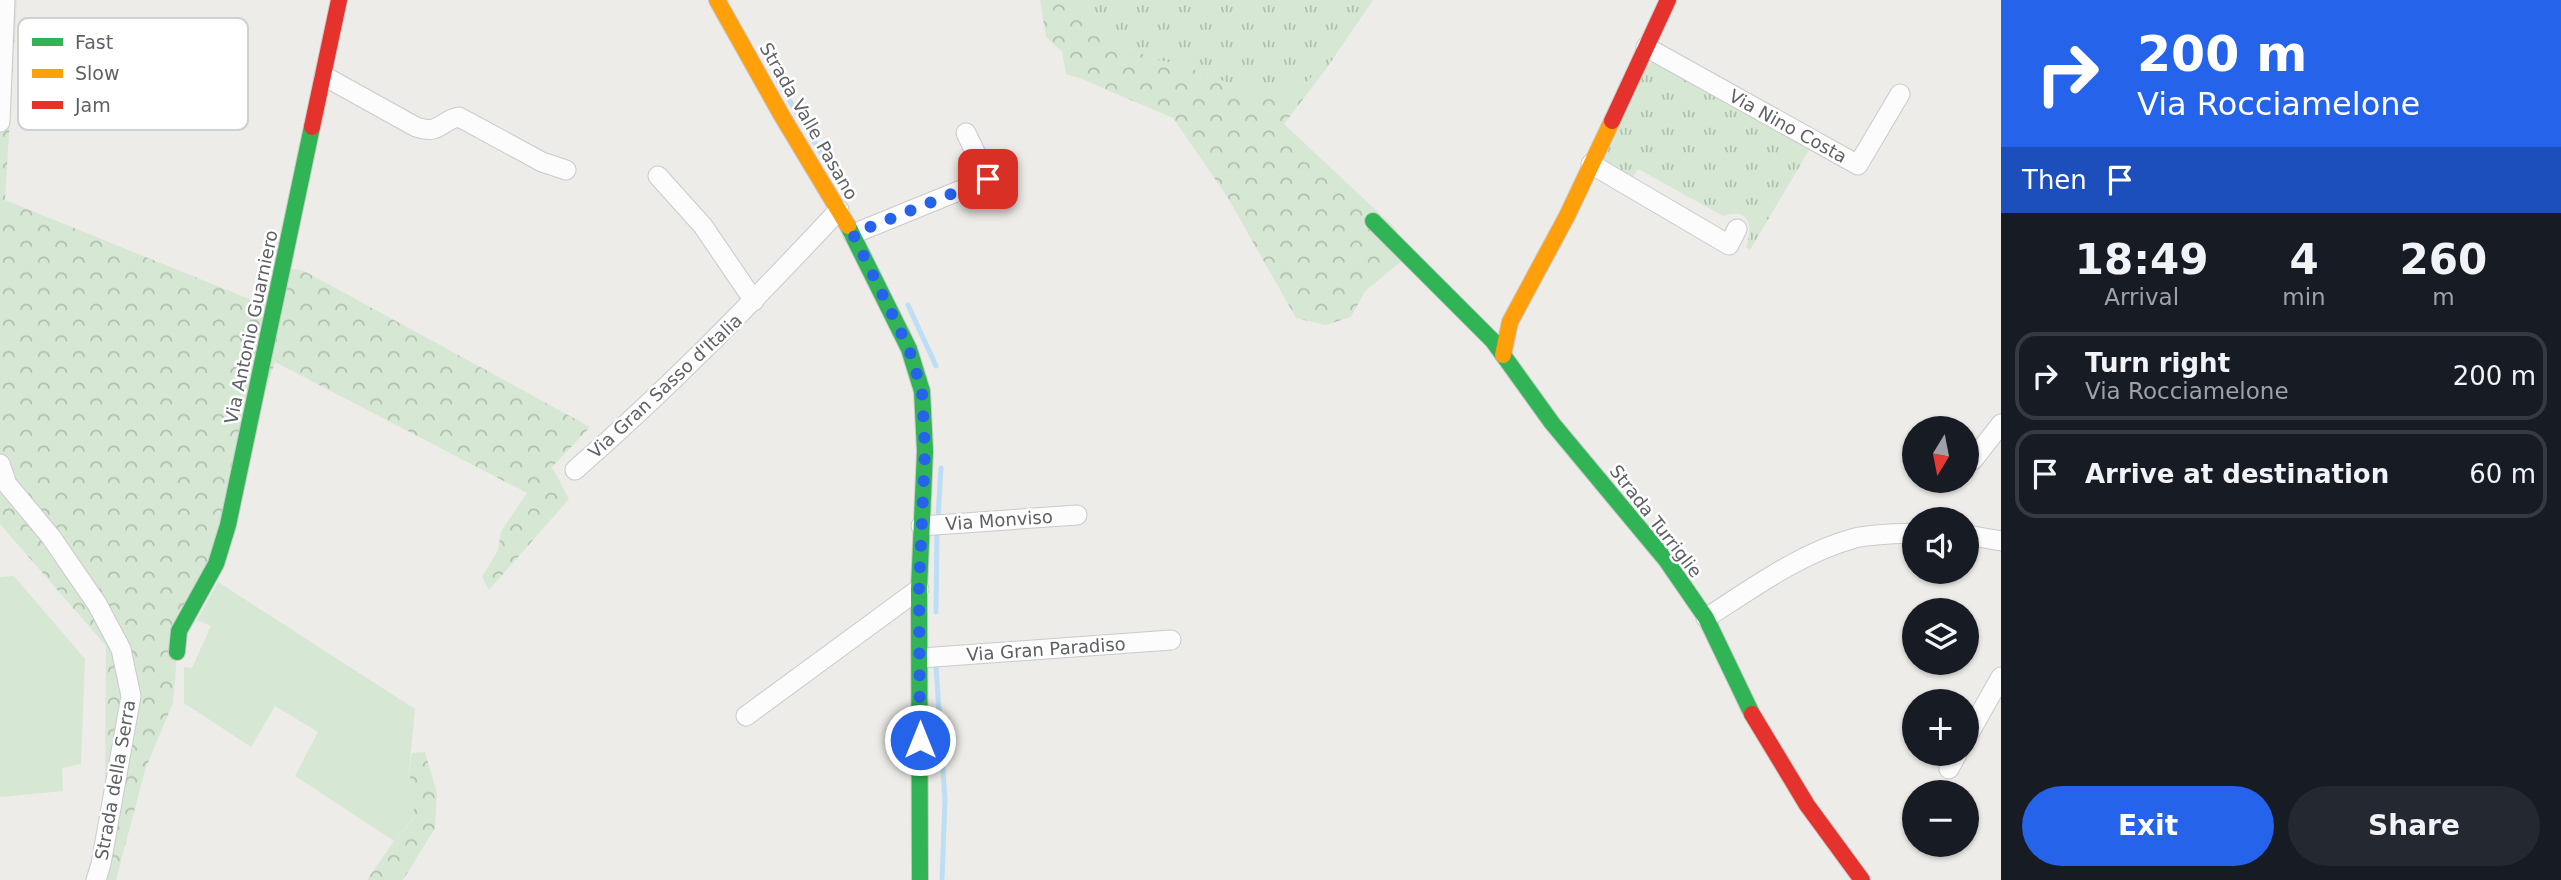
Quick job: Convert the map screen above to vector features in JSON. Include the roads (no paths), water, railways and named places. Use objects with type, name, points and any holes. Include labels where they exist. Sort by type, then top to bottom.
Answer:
[{"type":"street","points":[[0,122],[5,0]]},
{"type":"street","name":"Via Antonio Guarniero","points":[[177,652],[179,631],[216,565],[228,525],[339,0]]},
{"type":"street","name":"Strada Valle Pasano","points":[[717,0],[853,234],[909,349],[922,391],[932,525],[919,589],[920,880]]},
{"type":"street","points":[[1503,355],[1510,322],[1567,216],[1668,0]]},
{"type":"street","name":"Via Nino Costa","points":[[1646,47],[1858,165],[1900,94]]},
{"type":"street","points":[[324,76],[416,127],[428,131],[438,129],[450,118],[459,117],[542,162],[566,170]]},
{"type":"street","points":[[853,234],[988,179],[966,134]]},
{"type":"street","points":[[1591,164],[1737,243]]},
{"type":"street","name":"Via Gran Sasso d'Italia","points":[[658,176],[703,226],[754,301]]},
{"type":"street","name":"Via Gran Sasso d'Italia","points":[[576,470],[649,405],[754,301],[839,210]]},
{"type":"street","name":"Strada Turriglie","points":[[1373,221],[1493,341],[1552,423],[1667,560],[1706,618],[1749,709],[1807,804],[1862,880]]},
{"type":"street","points":[[1979,452],[2001,424]]},
{"type":"street","name":"Strada della Serra","points":[[0,464],[7,484],[51,537],[97,604],[121,649],[131,696],[96,880]]},
{"type":"street","name":"Via Monviso","points":[[932,525],[1077,515]]},
{"type":"street","points":[[1706,618],[1779,571],[1818,551],[1857,538],[1902,534]]},
{"type":"street","points":[[1979,537],[2001,541]]},
{"type":"street","points":[[746,716],[919,589]]},
{"type":"street","name":"Via Gran Paradiso","points":[[920,658],[1171,640]]},
{"type":"street","points":[[1979,716],[2001,677]]},
{"type":"waterway","points":[[778,81],[835,176]]},
{"type":"waterway","points":[[908,305],[936,366]]},
{"type":"waterway","points":[[936,612],[941,468]]},
{"type":"waterway","points":[[936,666],[945,800],[942,880]]}]
